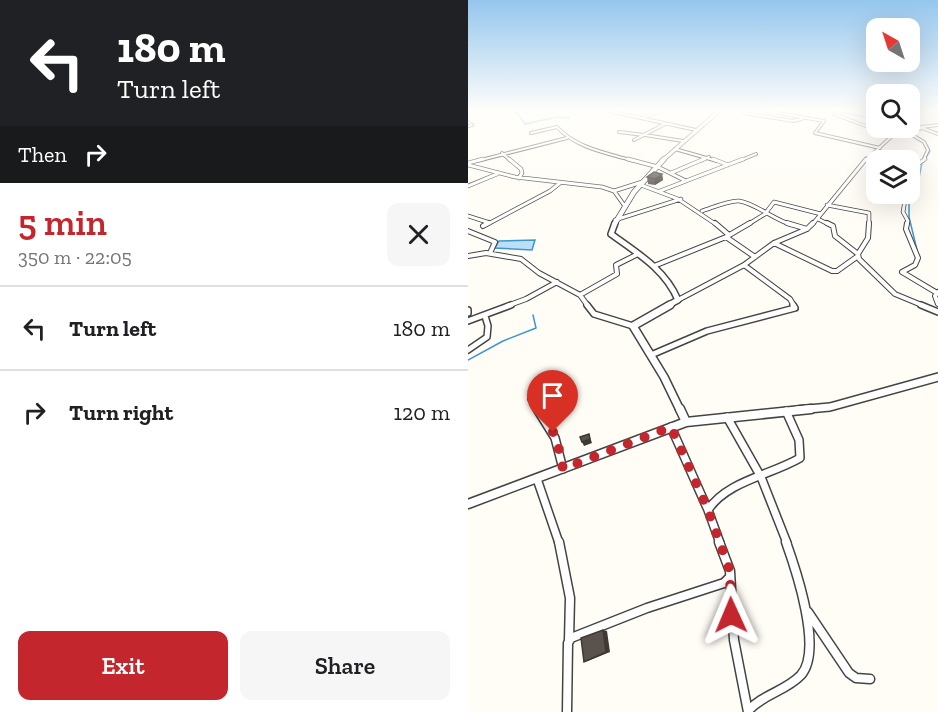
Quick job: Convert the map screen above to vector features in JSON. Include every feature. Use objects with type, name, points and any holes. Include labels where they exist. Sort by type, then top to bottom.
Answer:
[{"type":"street","points":[[468,164],[544,143]]},
{"type":"street","points":[[579,143],[597,151],[658,167],[686,180]]},
{"type":"street","points":[[678,300],[674,288],[654,266],[611,234],[615,220],[624,205],[681,143]]},
{"type":"street","points":[[863,143],[880,147]]},
{"type":"street","points":[[633,326],[744,265],[774,243],[807,229],[818,219],[862,162],[884,143]]},
{"type":"street","points":[[920,163],[925,159],[928,150],[925,143]]},
{"type":"street","points":[[675,149],[709,157],[729,165]]},
{"type":"street","points":[[502,153],[521,169],[522,175],[519,178]]},
{"type":"street","points":[[660,191],[756,154]]},
{"type":"street","points":[[671,173],[709,157]]},
{"type":"street","points":[[468,164],[519,178],[602,187],[614,191],[642,184],[681,199],[702,211],[727,236],[754,257]]},
{"type":"street","points":[[469,185],[498,173]]},
{"type":"street","points":[[483,226],[550,191],[560,183]]},
{"type":"street","points":[[614,191],[624,205]]},
{"type":"street","points":[[615,220],[681,199]]},
{"type":"street","points":[[702,211],[735,201],[748,204],[784,223],[807,229]]},
{"type":"street","points":[[654,266],[727,236],[765,214],[774,202],[821,214]]},
{"type":"street","points":[[904,204],[903,212],[908,221],[906,229],[918,258],[915,265],[902,272],[937,293],[938,304]]},
{"type":"street","points":[[774,243],[832,271],[837,271],[858,255],[868,238],[869,213],[827,205]]},
{"type":"street","points":[[468,216],[490,222]]},
{"type":"street","points":[[818,219],[833,226],[835,236],[858,255],[895,294],[938,312]]},
{"type":"street","points":[[468,231],[495,242],[490,254]]},
{"type":"street","points":[[468,256],[490,254],[521,259],[580,295],[594,314],[633,326],[686,422]]},
{"type":"street","points":[[580,295],[617,274],[616,265],[638,254]]},
{"type":"street","points":[[651,355],[706,332],[795,308],[790,299],[744,265]]},
{"type":"street","points":[[468,321],[526,299],[557,282]]},
{"type":"street","points":[[468,350],[487,337],[488,326],[485,316]]},
{"type":"street","points":[[468,504],[686,422],[831,407],[938,377]]},
{"type":"street","points":[[551,385],[533,395],[531,399],[555,438],[563,469]]},
{"type":"street","points":[[708,510],[720,494],[794,462],[802,453],[801,444],[786,411]]},
{"type":"street","points":[[727,417],[761,477],[806,608],[810,644],[804,672],[796,680],[758,700],[748,711]]},
{"type":"street","points":[[671,427],[708,510],[730,577],[734,640],[748,711]]},
{"type":"street","points":[[537,479],[564,555],[572,616],[568,643],[567,712]]},
{"type":"street","points":[[568,643],[575,636],[647,608],[724,583],[730,577]]},
{"type":"street","points":[[806,608],[849,673],[855,678],[870,679]]},
{"type":"water","points":[[535,240],[532,250],[495,248],[499,241]]},
{"type":"building","points":[[654,172],[662,174],[655,179],[647,177]]},
{"type":"building","points":[[589,434],[590,439],[582,442],[580,437]]},
{"type":"building","points":[[603,630],[606,652],[584,662],[581,638]]},
{"type":"waterway","points":[[925,159],[930,151],[926,143]]},
{"type":"waterway","points":[[920,173],[922,163]]},
{"type":"waterway","points":[[909,204],[909,217],[918,254]]},
{"type":"waterway","points":[[468,360],[503,341],[536,328],[533,315]]},
{"type":"route","points":[[553,432],[563,469],[671,427],[708,510],[730,571],[731,615]]}]
